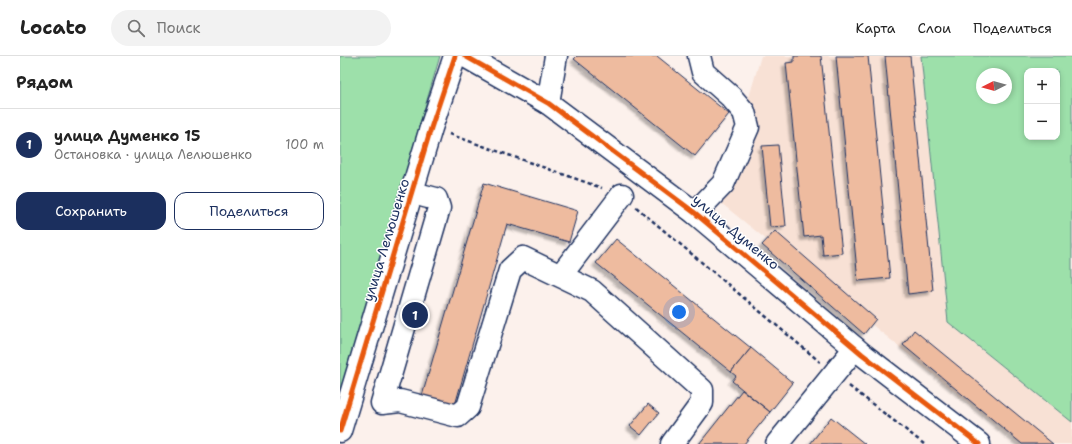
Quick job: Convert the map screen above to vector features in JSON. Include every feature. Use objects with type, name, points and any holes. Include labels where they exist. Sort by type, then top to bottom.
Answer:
[{"type":"street","name":"улица Лелюшенко","points":[[340,431],[413,193],[431,128],[455,56]]},
{"type":"street","name":"улица Думенко","points":[[465,56],[548,103],[695,213],[855,348],[979,444]]},
{"type":"street","points":[[548,103],[556,56]]},
{"type":"street","points":[[695,213],[723,184],[748,127],[744,112],[731,97],[703,72],[699,56]]},
{"type":"street","points":[[382,403],[439,208],[436,199],[413,193]]},
{"type":"street","points":[[561,276],[622,195]]},
{"type":"street","points":[[351,395],[382,403],[400,401],[458,416],[468,407],[510,270],[524,258],[592,291],[702,390],[702,402],[672,444]]},
{"type":"street","points":[[777,444],[855,348]]},
{"type":"path","points":[[431,128],[622,195],[834,374],[924,444]]},
{"type":"shaded area","points":[[761,56],[921,56],[948,322],[1072,422],[1072,444],[1020,444],[716,199],[729,166]]},
{"type":"green space","points":[[340,56],[440,56],[340,395]]},
{"type":"green space","points":[[921,56],[1072,56],[1072,422],[948,322]]},
{"type":"building","points":[[577,56],[657,56],[729,114],[695,156],[574,59]]},
{"type":"building","points":[[794,56],[821,56],[842,253],[823,255],[821,235],[804,237],[786,63],[794,62]]},
{"type":"building","points":[[836,56],[868,56],[890,278],[858,281]]},
{"type":"building","points":[[885,56],[910,56],[933,291],[908,294]]},
{"type":"building","points":[[778,145],[786,226],[770,227],[762,146]]},
{"type":"building","points":[[484,183],[578,211],[569,242],[507,224],[455,405],[422,396]]},
{"type":"building","points":[[775,231],[876,319],[864,334],[762,245]]},
{"type":"building","points":[[616,239],[751,348],[731,372],[596,263]]},
{"type":"building","points":[[914,330],[1053,444],[1022,444],[903,345]]},
{"type":"building","points":[[751,348],[793,383],[770,412],[732,381],[736,376],[731,372]]},
{"type":"building","points":[[742,390],[770,412],[744,444],[699,444]]},
{"type":"building","points":[[648,404],[659,413],[641,435],[630,426]]},
{"type":"building","points":[[831,417],[865,444],[810,444]]},
{"type":"cycle path","points":[[340,431],[431,128],[455,56]]},
{"type":"cycle path","points":[[465,56],[548,103],[695,213],[862,354],[979,444]]},
{"type":"place","name":"улица Думенко 15","points":[[415,315]]}]
